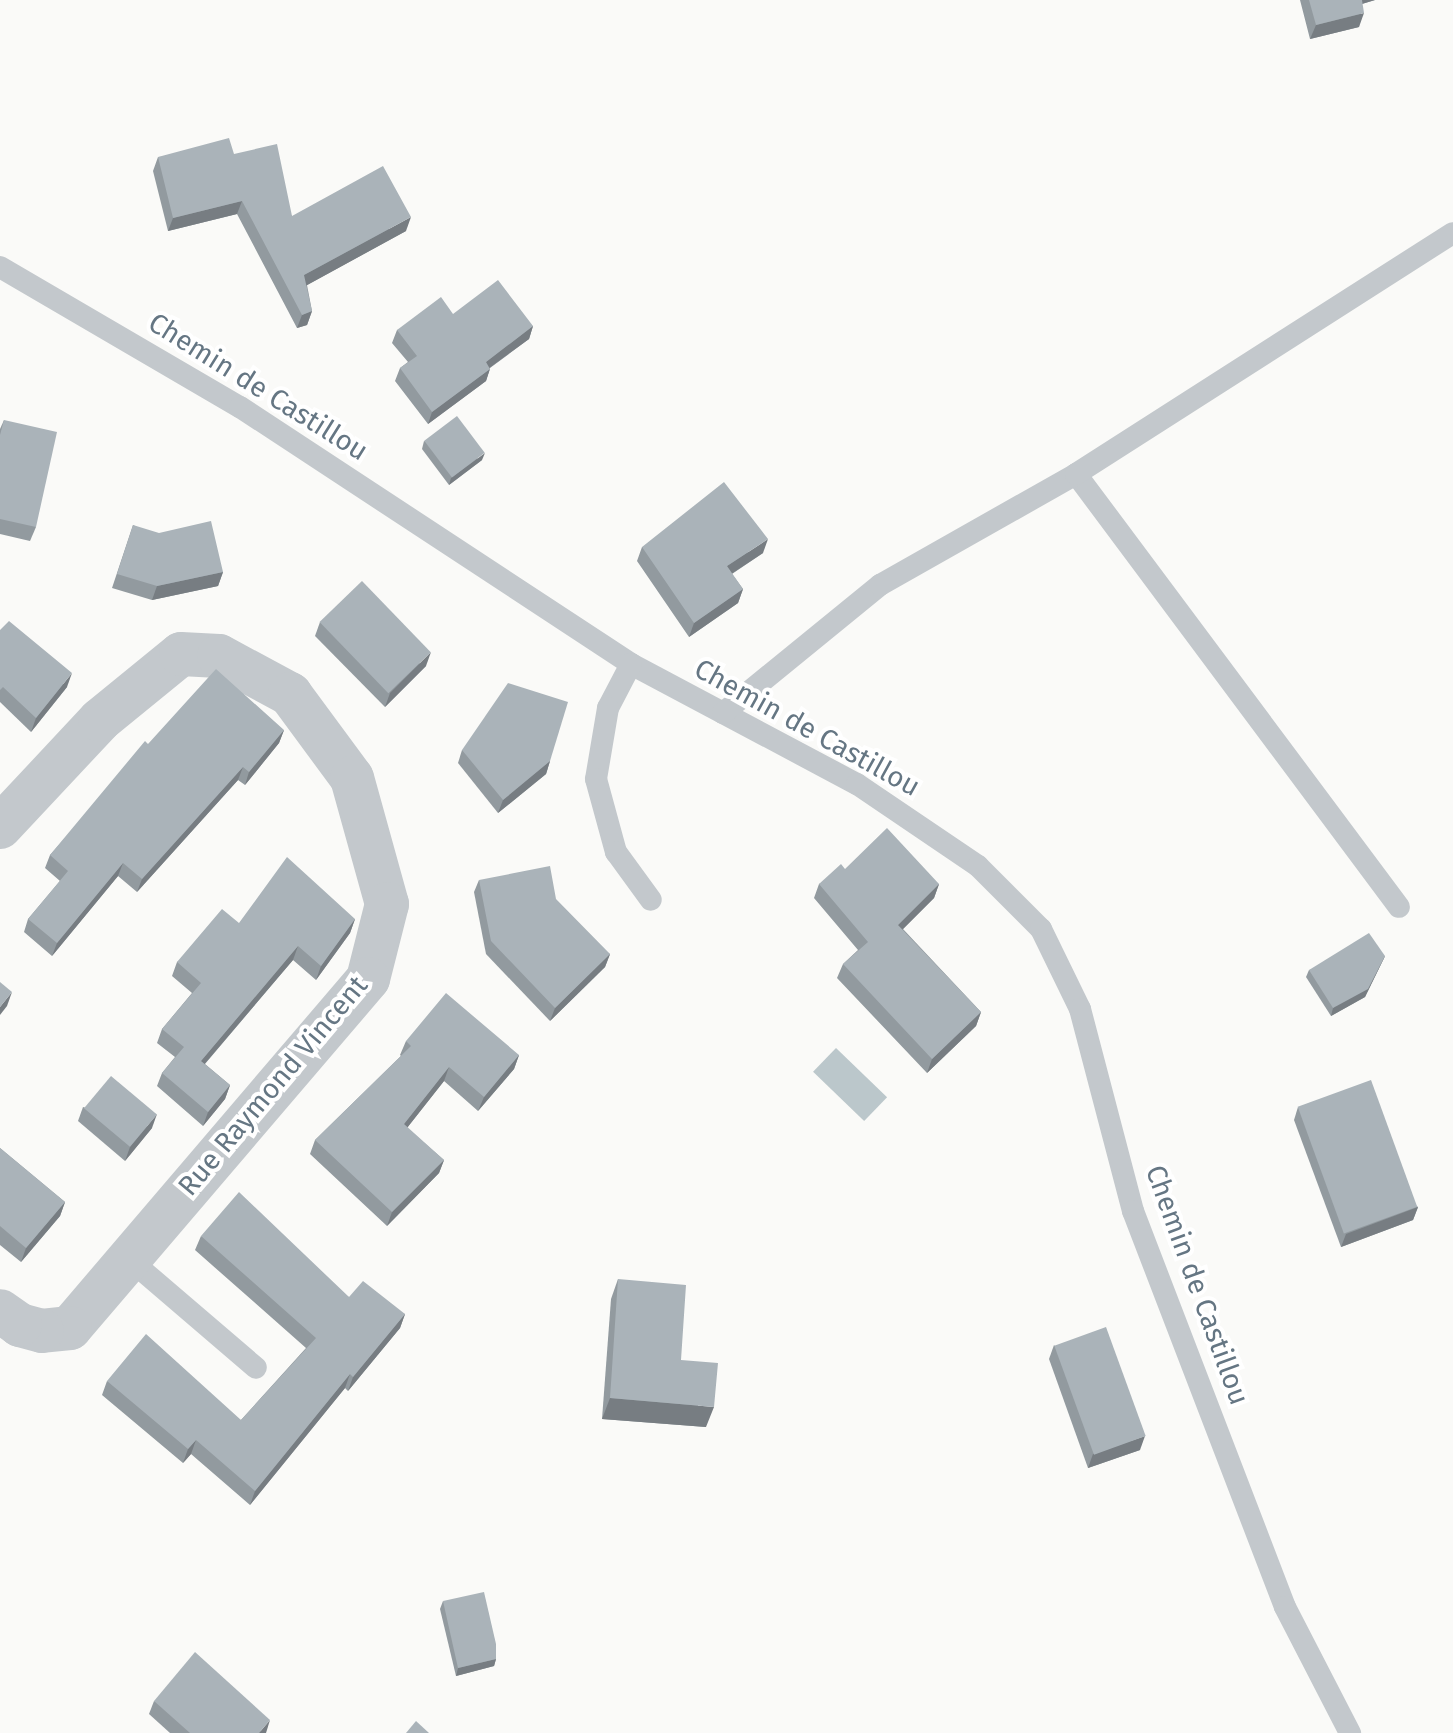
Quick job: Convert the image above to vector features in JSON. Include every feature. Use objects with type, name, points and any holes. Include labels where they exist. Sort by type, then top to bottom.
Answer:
[{"type":"street","name":"Rue Raymond Vincent","points":[[0,827],[100,720],[181,654],[219,656],[290,694],[352,778],[387,904],[368,979],[70,1328],[42,1331],[20,1325],[0,1311]]},
{"type":"lane","points":[[723,713],[880,585],[1076,474],[1453,233]]},
{"type":"lane","name":"Chemin de Castillou","points":[[0,267],[240,407],[631,664],[857,784],[978,866],[1041,929],[1080,1009],[1133,1211],[1285,1607],[1350,1733]]},
{"type":"lane","points":[[1076,474],[1399,907]]},
{"type":"lane","points":[[631,664],[608,708],[596,779],[616,852],[651,900]]},
{"type":"lane","points":[[129,1259],[256,1368]]},
{"type":"shaded area","points":[[836,1048],[887,1097],[864,1121],[813,1072]]},
{"type":"building","points":[[1309,0],[1362,0],[1364,13],[1316,25]]},
{"type":"building","points":[[229,138],[234,154],[277,144],[292,216],[383,166],[411,217],[304,275],[312,311],[302,315],[242,201],[173,218],[158,157]]},
{"type":"building","points":[[498,280],[533,326],[486,362],[490,369],[432,412],[400,368],[417,356],[397,330],[441,297],[453,314]]},
{"type":"building","points":[[457,416],[485,453],[452,477],[424,441]]},
{"type":"building","points":[[4,420],[57,432],[36,527],[0,519],[0,435]]},
{"type":"building","points":[[724,482],[768,539],[727,566],[743,589],[694,623],[642,547]]},
{"type":"building","points":[[211,521],[223,572],[157,586],[117,574],[133,525],[159,533]]},
{"type":"building","points":[[362,581],[431,652],[388,693],[320,622]]},
{"type":"building","points":[[9,621],[72,673],[36,718],[3,687],[0,690],[0,630]]},
{"type":"building","points":[[216,669],[284,730],[249,772],[243,767],[142,879],[123,863],[57,943],[28,919],[68,871],[50,855],[145,741],[148,744]]},
{"type":"building","points":[[508,683],[568,702],[550,761],[503,800],[462,750]]},
{"type":"building","points":[[887,828],[939,884],[898,925],[981,1012],[932,1059],[843,964],[868,942],[819,884],[841,864],[845,869]]},
{"type":"building","points":[[287,857],[355,919],[321,966],[298,946],[201,1061],[230,1085],[208,1112],[162,1073],[184,1047],[162,1029],[201,983],[177,962],[222,909],[239,923]]},
{"type":"building","points":[[550,866],[556,899],[610,954],[555,1008],[491,941],[479,880]]},
{"type":"building","points":[[1369,933],[1385,956],[1368,989],[1333,1008],[1309,970]]},
{"type":"building","points":[[0,982],[12,992],[0,1007]]},
{"type":"building","points":[[446,993],[519,1055],[484,1097],[449,1067],[404,1124],[444,1160],[392,1212],[315,1140],[411,1046],[406,1041]]},
{"type":"building","points":[[111,1076],[157,1115],[130,1147],[84,1108]]},
{"type":"building","points":[[1371,1080],[1417,1207],[1344,1234],[1298,1107]]},
{"type":"building","points":[[0,1148],[65,1202],[26,1248],[0,1226]]},
{"type":"building","points":[[239,1192],[349,1297],[363,1281],[405,1314],[353,1377],[350,1374],[255,1491],[196,1440],[188,1449],[107,1381],[146,1334],[241,1420],[316,1338],[201,1236]]},
{"type":"building","points":[[618,1279],[686,1285],[681,1360],[718,1363],[714,1407],[610,1398]]},
{"type":"building","points":[[1106,1327],[1146,1436],[1094,1455],[1054,1346]]},
{"type":"building","points":[[484,1592],[496,1644],[496,1659],[458,1668],[443,1601]]},
{"type":"building","points":[[195,1652],[270,1720],[259,1733],[190,1733],[154,1701]]},
{"type":"building","points":[[416,1721],[429,1733],[406,1733]]}]
